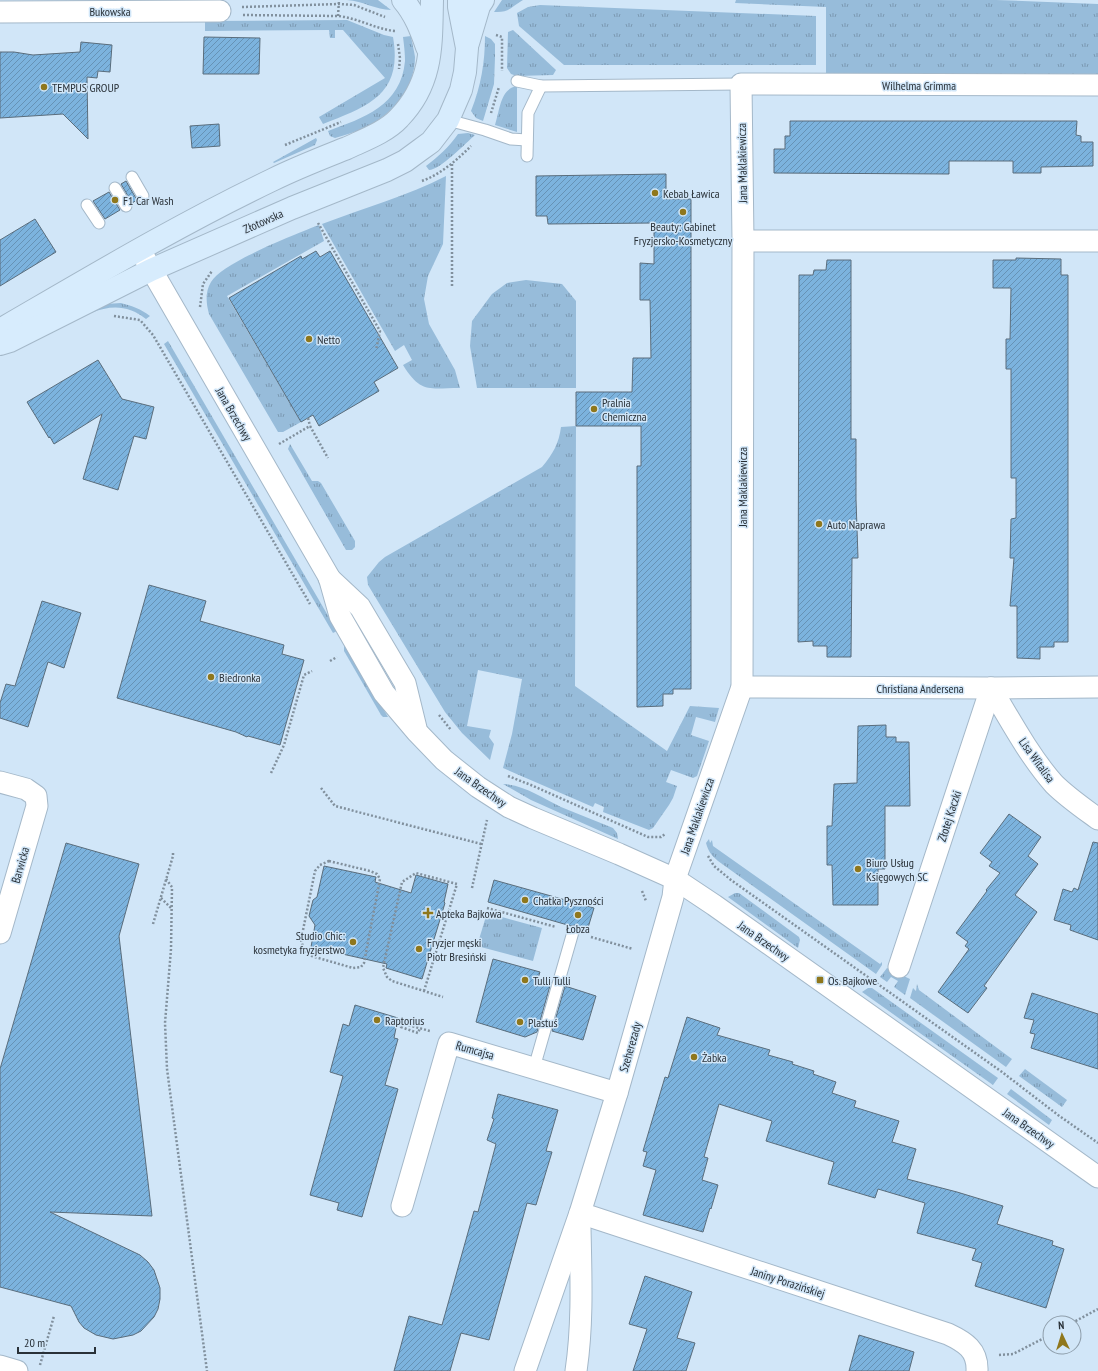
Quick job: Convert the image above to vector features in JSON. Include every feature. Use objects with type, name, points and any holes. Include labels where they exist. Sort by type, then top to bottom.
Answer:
[{"type":"street","points":[[403,0],[410,8],[416,20],[429,54]]},
{"type":"street","points":[[0,332],[69,290],[198,217],[272,180],[363,141],[383,130],[398,119],[414,100],[423,84],[427,70],[432,0]]},
{"type":"street","name":"Złotowska","points":[[460,0],[459,8],[467,48]]},
{"type":"street","name":"Złotowska","points":[[0,344],[10,341],[79,308],[151,270],[292,208],[387,170],[420,150],[430,142],[448,120],[461,90],[465,72],[467,48],[479,6],[483,0]]},
{"type":"street","name":"Bukowska","points":[[0,12],[220,11]]},
{"type":"street","name":"Wilhelma Grimma","points":[[741,84],[1098,85]]},
{"type":"street","name":"Jana Maklakiewicza","points":[[675,879],[742,687],[743,241],[741,84]]},
{"type":"street","points":[[743,241],[1098,241]]},
{"type":"street","name":"Jana Brzechwy","points":[[140,250],[329,577],[340,616],[384,693],[417,732],[444,760],[478,787],[509,807],[675,879],[720,909],[1098,1177]]},
{"type":"street","name":"Christiana Andersena","points":[[742,687],[1098,687]]},
{"type":"street","name":"Lisa Witalisa","points":[[991,688],[1023,741],[1054,784],[1098,819]]},
{"type":"street","name":"Złotej Kaczki","points":[[899,967],[991,688]]},
{"type":"street","name":"Barwicka","points":[[0,782],[26,789],[36,796],[37,806],[0,933]]},
{"type":"street","name":"Szeherezady","points":[[525,1371],[580,1214],[617,1093],[673,897],[675,879]]},
{"type":"street","name":"Rumcajsa","points":[[402,1206],[449,1043],[617,1093]]},
{"type":"street","name":"Szeherezady","points":[[576,1371],[581,1317],[580,1214]]},
{"type":"street","name":"Janiny Porazińskiej","points":[[580,1214],[948,1334],[962,1340],[969,1347],[976,1357],[977,1371]]},
{"type":"street","points":[[0,1366],[17,1371]]},
{"type":"lane","points":[[517,81],[541,86],[741,84]]},
{"type":"lane","points":[[527,156],[528,113],[541,86]]},
{"type":"lane","points":[[448,120],[486,130],[511,139],[527,140]]},
{"type":"lane","points":[[132,178],[143,196]]},
{"type":"lane","points":[[115,188],[126,206]]},
{"type":"lane","points":[[87,205],[99,223]]},
{"type":"lane","points":[[534,1068],[573,932]]},
{"type":"path","points":[[338,16],[339,0]]},
{"type":"path","points":[[220,11],[228,7],[339,4],[354,5],[387,17]]},
{"type":"path","points":[[220,11],[228,16],[350,17],[386,30],[396,31],[395,26]]},
{"type":"path","points":[[501,74],[502,37]]},
{"type":"path","points":[[398,38],[400,58],[399,74]]},
{"type":"path","points":[[491,115],[501,81]]},
{"type":"path","points":[[279,149],[292,141],[347,120]]},
{"type":"path","points":[[452,164],[452,288]]},
{"type":"path","points":[[316,219],[380,331],[376,350]]},
{"type":"path","points":[[152,335],[314,610]]},
{"type":"path","points":[[308,418],[310,426],[328,458]]},
{"type":"path","points":[[282,451],[278,444],[310,426]]},
{"type":"path","points":[[271,773],[284,746],[304,675],[312,671]]},
{"type":"path","points":[[437,713],[452,731]]},
{"type":"path","points":[[287,719],[291,720]]},
{"type":"path","points":[[502,774],[531,785],[648,837],[661,837],[669,832]]},
{"type":"path","points":[[321,788],[335,806],[482,844]]},
{"type":"path","points":[[472,888],[487,818]]},
{"type":"path","points":[[153,924],[173,856],[173,851]]},
{"type":"path","points":[[706,853],[714,866],[731,880],[1002,1072],[1098,1143]]},
{"type":"path","points":[[329,862],[370,871],[377,874],[380,879],[364,963],[361,967],[352,968],[308,954],[303,947],[301,940],[315,872],[320,865],[329,862]]},
{"type":"path","points":[[424,991],[457,884],[416,873],[402,882],[383,968],[387,977],[392,980],[424,991],[443,997]]},
{"type":"path","points":[[166,879],[172,888],[171,950],[165,1024],[167,1069],[207,1371]]},
{"type":"path","points":[[161,898],[172,908]]},
{"type":"path","points":[[397,1022],[433,1032]]},
{"type":"path","points":[[1082,1318],[1098,1309]]},
{"type":"path","points":[[38,1371],[54,1316]]},
{"type":"path","points":[[992,1355],[1013,1354],[1042,1339]]},
{"type":"green space","points":[[347,0],[378,0],[391,10],[380,9],[359,2]]},
{"type":"green space","points":[[502,0],[523,0],[503,12],[494,12]]},
{"type":"green space","points":[[736,0],[996,0],[1098,4],[1098,74],[826,74],[826,7],[735,3]]},
{"type":"green space","points":[[540,5],[816,16],[816,65],[564,65],[519,26],[517,13],[528,7]]},
{"type":"green space","points":[[347,20],[384,35],[393,37],[395,56],[393,72],[387,85],[379,95],[368,104],[323,124],[319,117],[385,78],[343,30],[335,30],[335,38],[330,38],[329,30],[205,31],[205,21]]},
{"type":"green space","points":[[513,30],[556,70],[553,75],[517,76],[511,74],[507,68],[508,32]]},
{"type":"green space","points":[[411,36],[415,57],[414,68],[407,89],[401,99],[376,122],[354,132],[335,138],[330,136],[328,131],[367,115],[388,99],[396,89],[402,76],[405,61],[403,37]]},
{"type":"green space","points":[[485,36],[491,39],[495,44],[495,58],[494,84],[483,121],[476,118],[471,111],[482,74]]},
{"type":"green space","points":[[517,86],[517,132],[495,125],[504,96],[507,91]]},
{"type":"green space","points":[[468,133],[475,135],[440,166],[429,170],[426,166],[443,152],[458,134]]},
{"type":"green space","points":[[316,138],[317,140],[315,145],[274,163],[273,162]]},
{"type":"green space","points":[[446,176],[443,244],[428,276],[424,299],[429,324],[455,370],[460,388],[427,387],[415,381],[409,374],[403,365],[412,360],[404,345],[395,351],[322,224],[401,196]]},
{"type":"green space","points":[[319,225],[324,241],[227,296],[301,422],[283,432],[278,432],[209,314],[207,294],[211,282],[218,274],[230,266],[261,249]]},
{"type":"green space","points":[[526,280],[562,284],[576,301],[576,388],[477,388],[470,346],[472,321],[492,294],[507,283]]},
{"type":"green space","points":[[121,303],[143,311],[150,316],[146,319],[133,311],[119,308],[98,310],[91,313],[88,310],[106,304]]},
{"type":"green space","points":[[168,341],[337,631],[333,633],[164,344]]},
{"type":"green space","points":[[576,426],[575,686],[667,751],[690,706],[719,708],[715,722],[696,717],[691,735],[709,741],[697,776],[693,778],[671,770],[666,782],[677,786],[673,798],[653,828],[649,830],[603,812],[604,807],[595,803],[593,807],[503,768],[512,734],[522,679],[478,670],[467,726],[491,730],[489,737],[494,744],[490,760],[462,733],[445,712],[368,585],[367,577],[385,557],[542,467],[555,448],[561,427]]},
{"type":"green space","points":[[290,444],[312,481],[318,481],[321,483],[355,541],[355,547],[352,550],[346,550],[288,449]]},
{"type":"green space","points":[[345,645],[388,717],[383,717],[381,715],[344,651]]},
{"type":"green space","points":[[503,784],[526,789],[561,807],[613,828],[617,833],[618,839],[531,800]]},
{"type":"green space","points":[[709,839],[710,843],[712,840],[713,846],[880,964],[882,962],[882,965],[876,974],[718,861],[708,848],[706,843]]},
{"type":"green space","points":[[735,893],[739,893],[799,937],[800,940],[798,948],[728,897]]},
{"type":"green space","points":[[487,913],[542,928],[533,961],[477,946]]},
{"type":"green space","points":[[887,968],[910,979],[905,995],[894,987],[898,981],[891,977],[887,982],[880,977]]},
{"type":"green space","points":[[917,984],[919,990],[1012,1059],[1006,1067],[910,998],[913,988],[916,991]]},
{"type":"green space","points":[[868,988],[872,988],[998,1078],[993,1085],[862,992]]},
{"type":"green space","points":[[1025,1069],[1067,1100],[1062,1107],[1019,1076]]},
{"type":"green space","points":[[1011,1089],[1052,1120],[1049,1125],[1007,1094]]},
{"type":"building","points":[[204,37],[260,38],[259,74],[203,74]]},
{"type":"building","points":[[81,42],[112,45],[110,72],[98,71],[97,78],[87,77],[88,139],[63,114],[0,118],[0,52],[14,52],[33,55],[80,52]]},
{"type":"building","points":[[790,121],[1077,121],[1076,135],[1081,136],[1081,142],[1093,142],[1093,166],[1041,167],[1041,173],[1013,173],[1013,161],[949,161],[949,174],[774,173],[774,149],[785,149],[785,136],[790,136]]},
{"type":"building","points":[[219,124],[220,146],[192,148],[190,126]]},
{"type":"building","points":[[666,174],[666,199],[691,199],[691,689],[673,689],[673,694],[663,694],[663,706],[637,707],[637,466],[641,466],[641,426],[576,426],[576,392],[632,392],[633,358],[651,358],[650,300],[640,300],[640,263],[654,264],[654,223],[548,224],[547,216],[536,216],[536,176]]},
{"type":"building","points":[[126,181],[137,200],[132,203],[121,184]]},
{"type":"building","points":[[109,192],[120,210],[105,219],[93,201]]},
{"type":"building","points":[[35,219],[56,252],[0,286],[0,240]]},
{"type":"building","name":"Netto","points":[[316,251],[320,257],[330,251],[398,368],[374,382],[379,391],[319,426],[313,415],[301,422],[229,298],[301,256],[302,259]]},
{"type":"building","points":[[1016,258],[1061,259],[1061,275],[1068,275],[1068,642],[1054,642],[1054,647],[1040,647],[1040,659],[1017,658],[1017,606],[1010,606],[1014,558],[1010,558],[1011,519],[1016,518],[1016,478],[1011,478],[1011,369],[1006,369],[1006,339],[1010,339],[1011,288],[993,288],[993,260],[1016,260]]},
{"type":"building","points":[[827,260],[851,260],[851,439],[856,439],[858,558],[852,558],[851,657],[827,657],[827,646],[813,646],[813,641],[798,642],[799,275],[813,275],[814,270],[826,270]]},
{"type":"building","points":[[98,360],[122,399],[154,407],[146,439],[134,436],[118,490],[83,479],[102,414],[54,444],[27,402]]},
{"type":"building","name":"Biedronka","points":[[149,585],[206,601],[200,621],[284,645],[282,654],[304,660],[280,745],[248,736],[247,737],[236,732],[117,698]]},
{"type":"building","points":[[42,601],[81,613],[64,668],[48,662],[28,727],[0,718],[0,703],[6,684],[15,686]]},
{"type":"building","points":[[886,725],[886,737],[896,737],[896,742],[909,742],[910,806],[885,806],[885,869],[878,869],[878,905],[833,905],[832,865],[827,865],[827,826],[832,826],[834,784],[857,783],[858,726]]},
{"type":"building","points":[[1009,814],[1041,837],[1028,856],[1038,864],[1015,895],[1037,912],[984,986],[987,988],[968,1013],[938,992],[969,949],[965,946],[968,942],[956,933],[987,891],[986,890],[1000,873],[989,866],[992,862],[980,853]]},
{"type":"building","points":[[1093,842],[1098,843],[1098,940],[1070,930],[1071,925],[1054,920],[1063,889],[1072,892],[1074,888],[1078,890]]},
{"type":"building","points":[[66,843],[139,864],[119,936],[152,1216],[50,1212],[140,1255],[154,1270],[160,1288],[160,1299],[158,1309],[154,1317],[141,1331],[133,1335],[113,1339],[96,1335],[84,1328],[79,1322],[71,1306],[0,1287],[0,1069]]},
{"type":"building","points":[[324,866],[376,877],[375,882],[411,893],[416,875],[448,884],[445,903],[422,979],[386,968],[387,964],[311,947],[315,925],[309,916],[313,900],[317,897]]},
{"type":"building","points":[[494,880],[594,908],[587,931],[575,925],[571,926],[488,902]]},
{"type":"building","points":[[493,959],[540,972],[538,978],[551,982],[537,1032],[525,1037],[476,1022]]},
{"type":"building","points":[[565,986],[596,996],[583,1040],[552,1031]]},
{"type":"building","points":[[1032,993],[1098,1014],[1098,1069],[1031,1048],[1035,1034],[1030,1033],[1034,1020],[1024,1018]]},
{"type":"building","points":[[355,1005],[398,1018],[394,1038],[398,1039],[385,1085],[398,1089],[362,1217],[337,1210],[339,1203],[310,1195],[343,1076],[330,1072],[343,1024],[349,1026]]},
{"type":"building","points":[[687,1017],[720,1028],[717,1035],[770,1050],[768,1055],[793,1062],[792,1064],[814,1071],[813,1074],[836,1082],[832,1093],[856,1101],[854,1107],[899,1121],[892,1142],[916,1149],[907,1179],[1003,1206],[997,1224],[1053,1241],[1052,1245],[1064,1249],[1046,1308],[975,1286],[982,1263],[972,1260],[976,1249],[917,1233],[925,1203],[878,1189],[875,1198],[828,1184],[834,1162],[766,1141],[772,1121],[719,1104],[704,1157],[708,1158],[702,1180],[718,1185],[703,1232],[643,1215],[656,1170],[643,1166],[647,1152],[643,1151],[665,1077],[668,1078]]},
{"type":"building","points":[[498,1094],[558,1110],[546,1151],[552,1152],[536,1205],[527,1203],[489,1340],[461,1333],[450,1371],[394,1371],[409,1316],[442,1325],[474,1211],[478,1212],[496,1144],[487,1140],[494,1119],[492,1118]]},
{"type":"building","points":[[645,1276],[692,1292],[677,1338],[695,1343],[686,1371],[633,1371],[647,1329],[629,1324]]},
{"type":"building","points":[[859,1335],[914,1352],[909,1371],[849,1371]]},
{"type":"place","name":"TEMPUS GROUP","points":[[44,87]]},
{"type":"place","name":"Kebab Ławica","points":[[655,193]]},
{"type":"place","name":"F1 Car Wash","points":[[115,200]]},
{"type":"place","name":"Beauty: Gabinet Fryzjersko-Kosmetyczny","points":[[683,212]]},
{"type":"place","name":"Netto","points":[[309,339]]},
{"type":"place","name":"Pralnia Chemiczna","points":[[594,409]]},
{"type":"place","name":"Auto Naprawa","points":[[819,524]]},
{"type":"place","name":"Biedronka","points":[[211,677]]},
{"type":"place","name":"Biuro Usług Księgowych SC","points":[[858,869]]},
{"type":"place","name":"Chatka Pyszności","points":[[525,900]]},
{"type":"place","name":"Apteka Bajkowa","points":[[428,913]]},
{"type":"place","name":"Łobza","points":[[578,915]]},
{"type":"place","name":"Studio Chic: kosmetyka fryzjerstwo","points":[[353,942]]},
{"type":"place","name":"Fryzjer męski Piotr Bresiński","points":[[419,949]]},
{"type":"place","name":"Tulli Tulli","points":[[525,980]]},
{"type":"place","name":"Os. Bajkowe","points":[[820,980]]},
{"type":"place","name":"Raptorius","points":[[377,1020]]},
{"type":"place","name":"Plastuś","points":[[520,1022]]},
{"type":"place","name":"Żabka","points":[[694,1057]]}]
